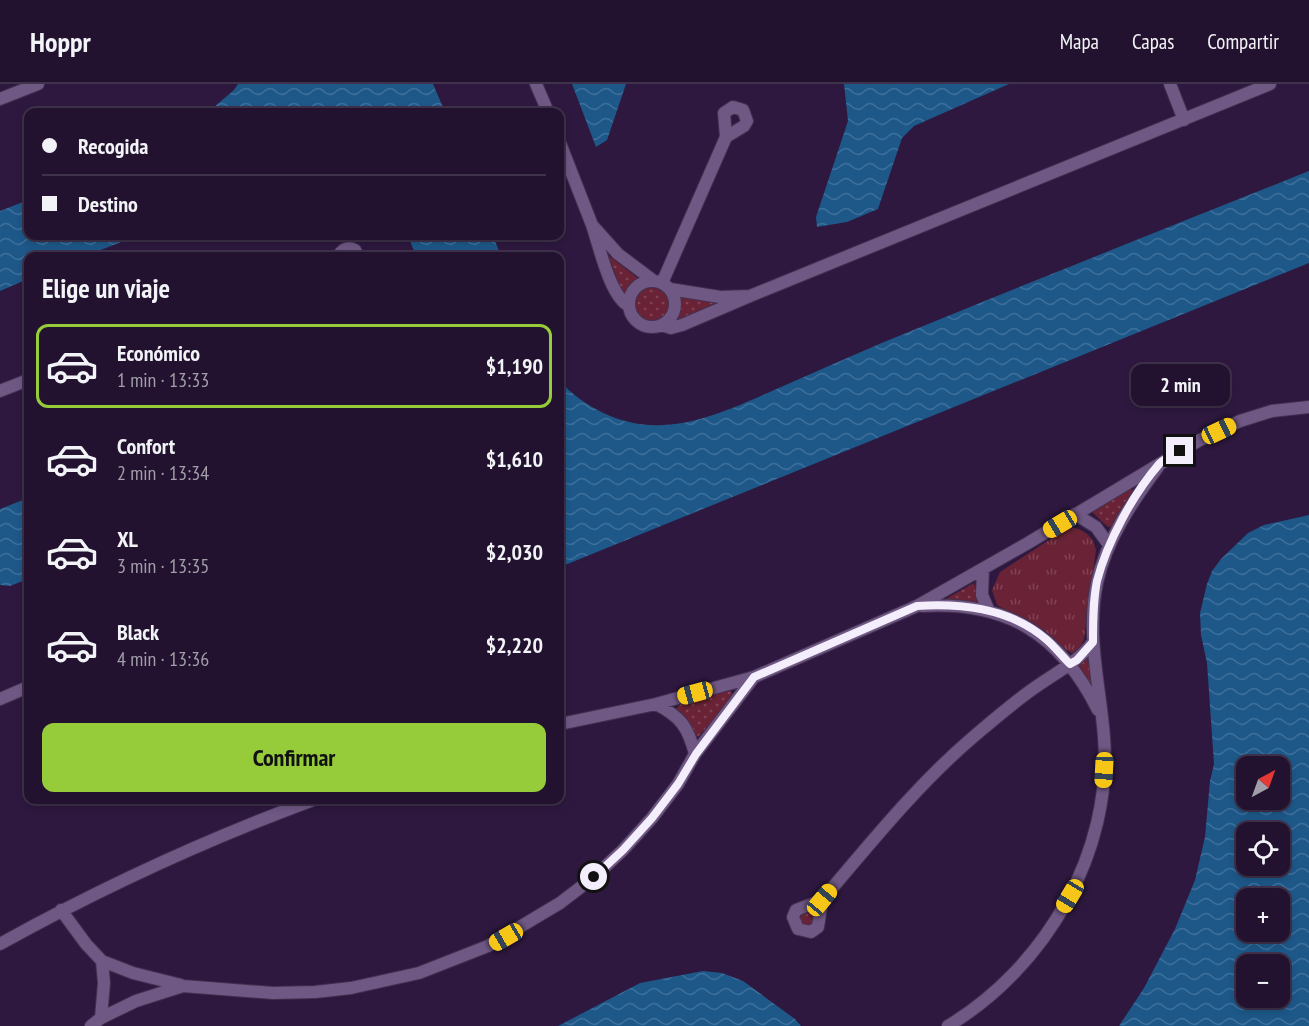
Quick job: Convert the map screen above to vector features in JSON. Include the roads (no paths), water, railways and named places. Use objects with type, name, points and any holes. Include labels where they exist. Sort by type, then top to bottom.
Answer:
[{"type":"street","points":[[0,99],[38,84]]},
{"type":"street","points":[[536,84],[546,108]]},
{"type":"street","points":[[1170,84],[1184,120]]},
{"type":"street","points":[[662,325],[671,328],[682,325],[1270,84]]},
{"type":"street","points":[[662,285],[726,137]]},
{"type":"street","points":[[564,152],[610,279],[619,297],[629,306],[632,315],[643,326],[650,328],[662,325],[671,318],[676,304],[662,285],[618,254],[592,225]]},
{"type":"street","points":[[342,252],[346,248],[356,252]]},
{"type":"street","points":[[629,306],[632,293],[642,283],[710,296],[750,296]]},
{"type":"street","points":[[0,391],[24,382]]},
{"type":"street","points":[[564,723],[656,704],[754,677],[917,606],[1198,441],[1240,421],[1272,411],[1309,407]]},
{"type":"street","points":[[948,1026],[997,992],[1022,967],[1047,934],[1070,896],[1089,850],[1104,774],[1105,738],[1093,642],[1093,608],[1096,590],[1109,545],[1132,504],[1162,461]]},
{"type":"street","points":[[1076,514],[1096,527],[1109,545]]},
{"type":"street","points":[[983,569],[982,595],[989,611]]},
{"type":"street","points":[[917,606],[943,604],[976,608],[1028,627],[1046,639],[1070,664],[1088,689],[1102,719]]},
{"type":"street","points":[[822,900],[892,817],[938,770],[972,738],[1029,692],[1082,655],[1093,642]]},
{"type":"street","points":[[61,910],[86,944],[102,961],[133,973],[183,986],[273,993],[327,991],[389,981],[420,973],[488,946],[560,903],[601,870],[652,818],[678,784],[696,754],[754,677]]},
{"type":"street","points":[[0,699],[24,689]]},
{"type":"street","points":[[656,704],[674,713],[684,724],[696,754]]},
{"type":"street","points":[[0,944],[61,910],[193,847],[303,804]]},
{"type":"street","points":[[96,1022],[104,983],[102,961]]},
{"type":"street","points":[[96,1022],[136,1000],[183,986]]},
{"type":"water","points":[[238,84],[433,84],[443,108],[213,108]]},
{"type":"water","points":[[572,84],[626,84],[607,140],[596,147]]},
{"type":"water","points":[[844,84],[1009,84],[914,126],[902,138],[878,209],[847,222],[817,227],[816,217],[848,121]]},
{"type":"water","points":[[1309,171],[1309,263],[564,565],[564,385],[594,408],[621,420],[650,425],[678,424],[720,413],[937,320]]},
{"type":"water","points":[[24,202],[24,240],[127,240],[95,252],[24,252],[24,281],[0,291],[0,211]]},
{"type":"water","points":[[410,240],[495,240],[499,252],[414,252]]},
{"type":"water","points":[[24,500],[24,581],[10,586],[0,585],[0,509]]},
{"type":"water","points":[[1309,515],[1309,1026],[1119,1026],[1144,988],[1175,929],[1195,880],[1205,837],[1210,781],[1214,764],[1207,663],[1201,635],[1200,613],[1212,571],[1248,533],[1264,525]]},
{"type":"water","points":[[703,971],[722,973],[743,981],[795,1019],[801,1026],[558,1026],[640,983]]}]
